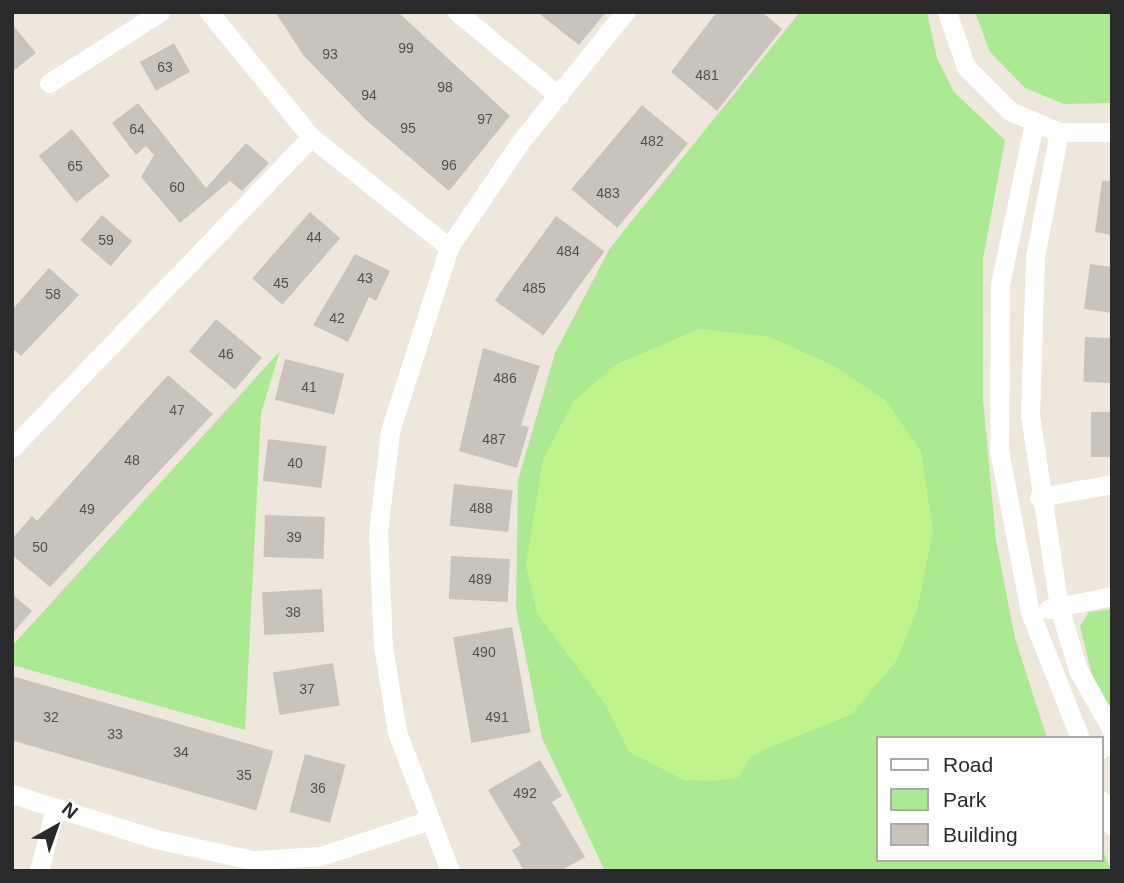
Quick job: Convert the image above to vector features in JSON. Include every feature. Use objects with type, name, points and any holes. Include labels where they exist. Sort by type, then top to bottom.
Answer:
[{"type":"street","points":[[49,83],[160,12]]},
{"type":"street","points":[[209,12],[311,137],[449,247]]},
{"type":"street","points":[[457,12],[559,96]]},
{"type":"street","points":[[450,871],[426,821],[397,732],[383,646],[378,532],[390,431],[449,247],[559,96],[625,12]]},
{"type":"street","points":[[947,12],[956,48],[978,84],[1034,123],[1059,132],[1112,132]]},
{"type":"street","points":[[1034,123],[1011,217],[996,367],[1004,491],[1030,612],[1079,736]]},
{"type":"street","points":[[1059,132],[1035,257],[1030,340],[1039,498],[1059,607],[1078,670],[1112,730]]},
{"type":"street","points":[[12,448],[311,137]]},
{"type":"street","points":[[1039,498],[1112,484]]},
{"type":"street","points":[[1030,612],[1112,596]]},
{"type":"street","points":[[12,794],[251,865],[321,856],[426,821]]},
{"type":"street","points":[[1103,805],[1112,826]]},
{"type":"street","points":[[39,871],[55,808]]},
{"type":"green space","points":[[800,12],[927,12],[937,58],[954,92],[1005,140],[983,259],[983,399],[996,541],[1015,638],[1046,736],[876,736],[876,862],[1103,862],[1103,851],[1112,871],[605,871],[542,738],[516,608],[518,480],[555,353],[610,248]]},
{"type":"green space","points":[[975,12],[1112,12],[1112,103],[1064,104],[1025,88],[990,52]]},
{"type":"green space","points":[[699,329],[770,337],[834,366],[885,400],[921,451],[933,532],[917,610],[897,660],[852,714],[765,749],[750,758],[739,777],[714,781],[684,780],[629,752],[604,702],[537,614],[526,565],[543,459],[574,401],[617,364]]},
{"type":"green space","points":[[280,351],[261,413],[245,730],[12,665],[12,646]]},
{"type":"green space","points":[[1112,609],[1112,714],[1094,683],[1080,626],[1089,612]]},
{"type":"building","points":[[275,12],[398,12],[510,116],[449,191],[366,120],[304,56]]},
{"type":"building","points":[[537,12],[606,12],[579,45]]},
{"type":"building","points":[[717,12],[762,12],[782,29],[717,111],[671,72]]},
{"type":"building","points":[[12,24],[36,53],[12,72]]},
{"type":"building","points":[[174,43],[190,72],[156,91],[140,62]]},
{"type":"building","points":[[138,103],[206,188],[246,143],[269,163],[242,191],[230,181],[180,223],[141,177],[154,155],[146,146],[136,155],[112,123]]},
{"type":"building","points":[[642,105],[688,144],[617,228],[571,189]]},
{"type":"building","points":[[72,129],[110,176],[76,203],[39,156]]},
{"type":"building","points":[[1102,181],[1112,181],[1112,235],[1095,232]]},
{"type":"building","points":[[310,212],[340,238],[282,305],[252,278]]},
{"type":"building","points":[[102,215],[132,241],[111,266],[80,240]]},
{"type":"building","points":[[556,216],[605,251],[543,335],[495,300]]},
{"type":"building","points":[[355,254],[390,271],[376,301],[369,297],[348,342],[313,325]]},
{"type":"building","points":[[1090,264],[1112,267],[1112,313],[1084,309]]},
{"type":"building","points":[[49,268],[79,295],[21,356],[12,348],[12,310]]},
{"type":"building","points":[[216,319],[262,358],[235,390],[189,351]]},
{"type":"building","points":[[1085,337],[1112,338],[1110,383],[1083,382]]},
{"type":"building","points":[[483,348],[540,366],[521,425],[529,427],[517,468],[459,451]]},
{"type":"building","points":[[285,359],[344,374],[334,415],[275,400]]},
{"type":"building","points":[[168,375],[213,414],[50,587],[12,555],[12,539],[32,516],[37,521]]},
{"type":"building","points":[[1091,412],[1112,412],[1112,457],[1091,457]]},
{"type":"building","points":[[268,439],[327,446],[321,488],[263,481]]},
{"type":"building","points":[[454,484],[513,490],[508,532],[450,526]]},
{"type":"building","points":[[265,515],[325,517],[323,559],[264,557]]},
{"type":"building","points":[[451,556],[510,559],[508,602],[449,599]]},
{"type":"building","points":[[322,589],[324,632],[264,635],[262,592]]},
{"type":"building","points":[[12,594],[32,611],[12,634]]},
{"type":"building","points":[[512,627],[531,732],[471,743],[453,637]]},
{"type":"building","points":[[333,663],[340,705],[279,715],[273,673]]},
{"type":"building","points":[[12,676],[273,751],[256,811],[12,740]]},
{"type":"building","points":[[305,754],[346,765],[330,823],[289,812]]},
{"type":"building","points":[[540,760],[562,796],[552,802],[585,857],[561,871],[524,871],[512,850],[521,845],[488,790]]}]
